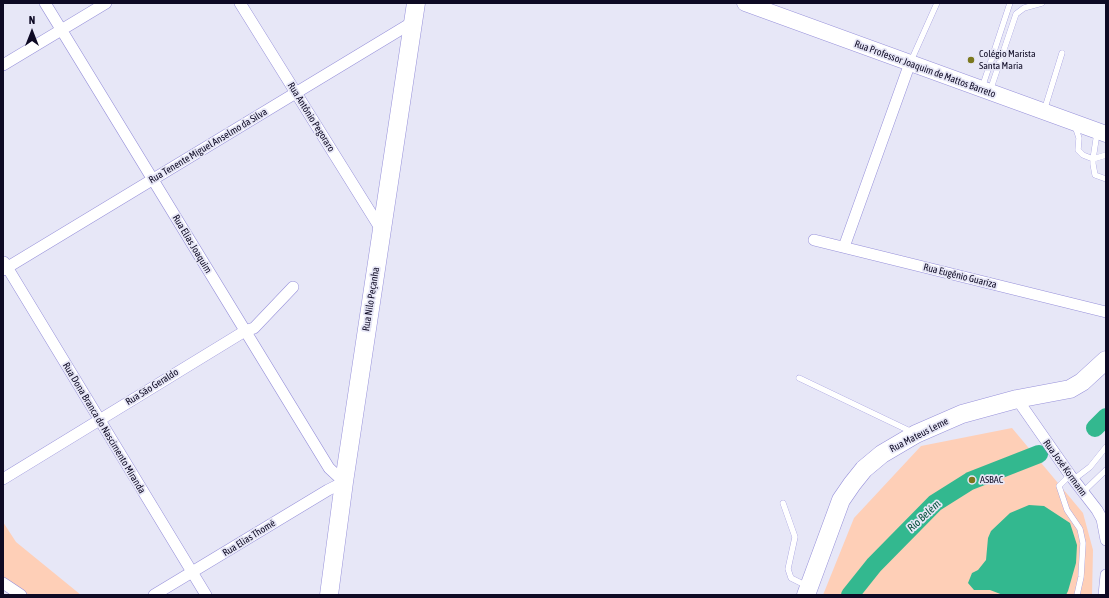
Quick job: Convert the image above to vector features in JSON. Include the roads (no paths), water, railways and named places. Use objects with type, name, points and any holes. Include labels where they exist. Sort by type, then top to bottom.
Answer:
[{"type":"main road","name":"Rua Nilo Peçanha","points":[[329,595],[344,482],[416,3]]},
{"type":"main road","name":"Rua Professor Joaquim de Mattos Barreto","points":[[745,3],[1102,132]]},
{"type":"main road","name":"Rua Mateus Leme","points":[[808,591],[842,500],[864,469],[882,454],[916,434],[962,414],[1017,400],[1070,389],[1082,382],[1106,360]]},
{"type":"street","name":"Rua Elias Joaquim","points":[[45,3],[328,468],[344,482]]},
{"type":"street","points":[[3,65],[106,3]]},
{"type":"street","name":"Rua Antônio Pegoraro","points":[[240,3],[382,231]]},
{"type":"street","name":"Rua Tenente Miguel Anselmo da Silva","points":[[4,266],[153,180],[413,22]]},
{"type":"street","points":[[844,247],[910,63]]},
{"type":"street","name":"Rua Eugênio Guariza","points":[[814,240],[1106,312]]},
{"type":"street","name":"Rua Dona Branca do Nascimento Miranda","points":[[4,266],[206,595]]},
{"type":"street","name":"Rua São Geraldo","points":[[3,479],[245,331],[250,330],[257,325],[293,287]]},
{"type":"street","name":"Rua José Kormann","points":[[1017,400],[1102,519],[1106,540]]},
{"type":"street","name":"Rua Elias Thomé","points":[[154,595],[328,490],[344,482]]},
{"type":"street","points":[[1104,595],[1106,575]]},
{"type":"street","points":[[3,583],[21,595]]},
{"type":"lane","points":[[910,63],[937,3]]},
{"type":"lane","points":[[986,90],[1010,3]]},
{"type":"lane","points":[[986,90],[1016,14],[1024,8],[1042,3]]},
{"type":"lane","points":[[1044,111],[1062,53]]},
{"type":"lane","points":[[1074,122],[1079,138],[1078,150],[1082,156],[1093,159],[1106,155]]},
{"type":"lane","points":[[1102,132],[1092,164],[1096,175],[1106,179]]},
{"type":"lane","points":[[799,378],[916,434]]},
{"type":"lane","points":[[1077,595],[1081,577],[1083,543],[1080,529],[1067,510],[1059,486],[1071,477],[1090,467],[1106,447]]},
{"type":"lane","points":[[1083,492],[1106,470]]},
{"type":"lane","points":[[783,503],[795,537],[788,569],[791,578],[808,591]]},
{"type":"waterway","name":"Rio Belém","points":[[1095,428],[1106,417]]},
{"type":"waterway","name":"Rio Belém","points":[[850,595],[874,565],[935,503],[970,481],[1039,454]]},
{"type":"place","name":"Colégio Marista Santa Maria","points":[[971,60]]},
{"type":"place","name":"ASBAC","points":[[972,480]]}]
